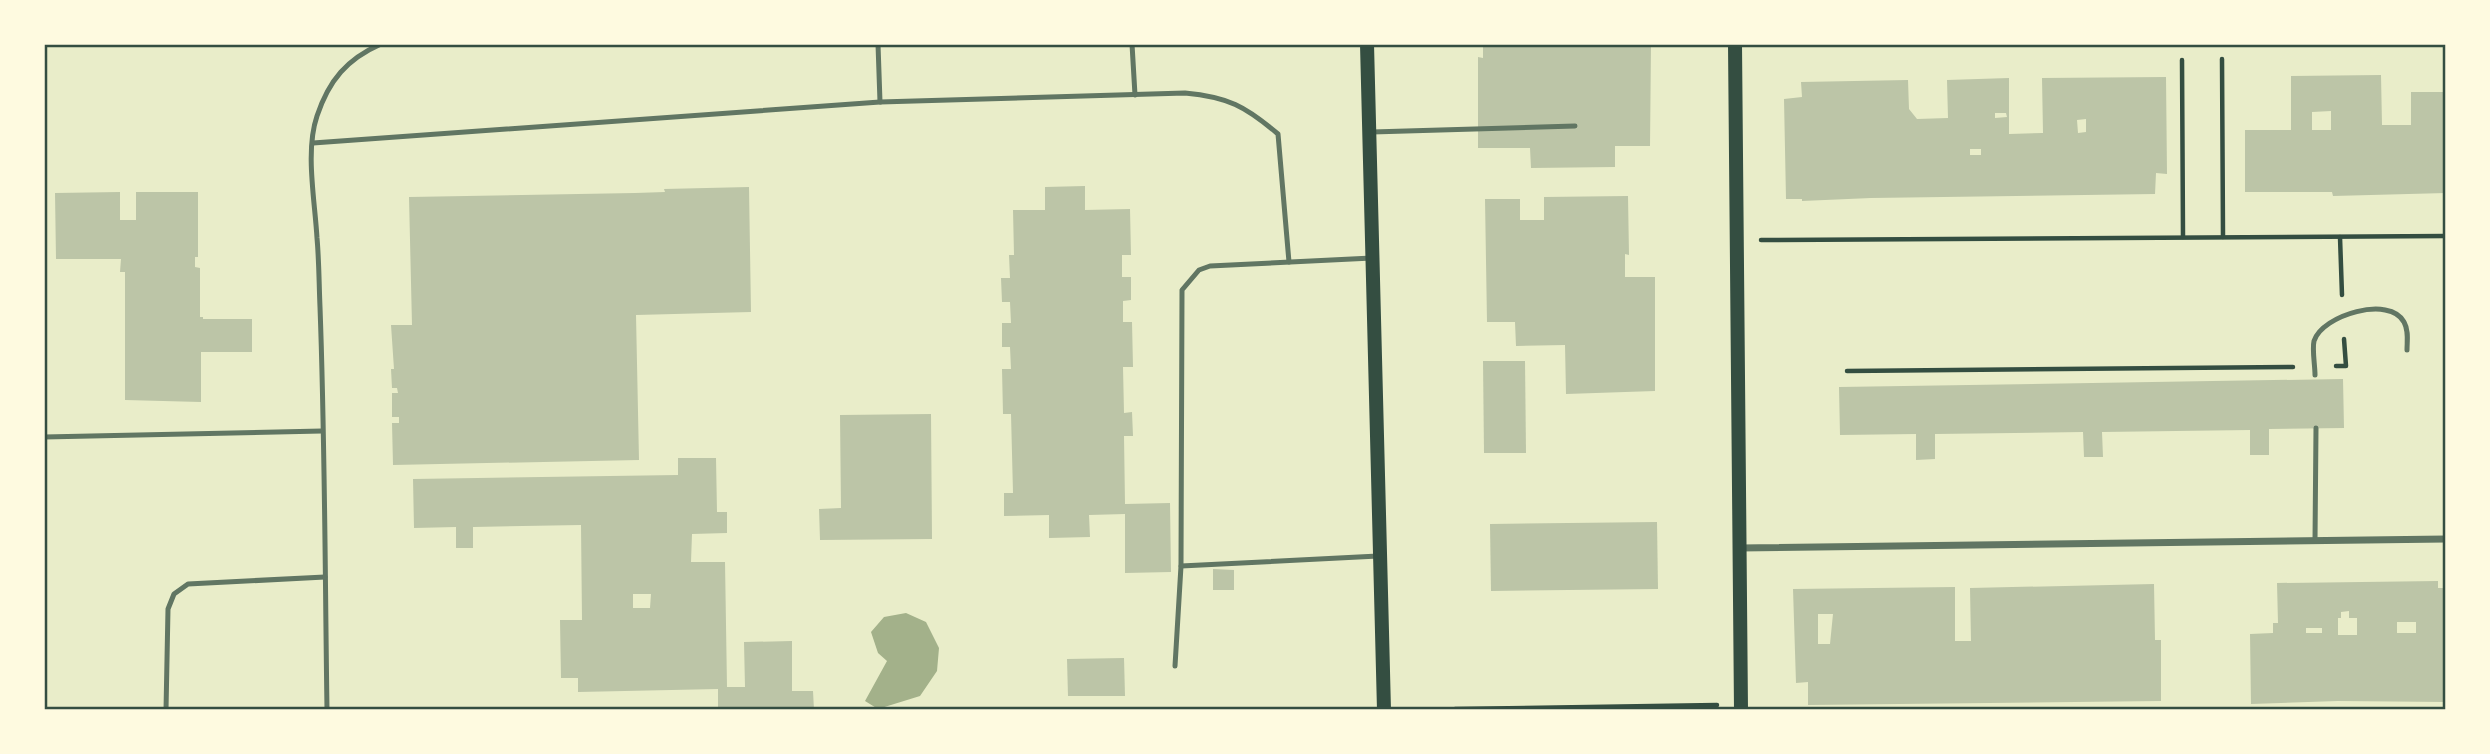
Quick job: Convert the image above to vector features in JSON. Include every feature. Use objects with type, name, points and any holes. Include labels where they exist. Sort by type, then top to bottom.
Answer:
[{"type":"main road","points":[[1367,44],[1384,710]]},
{"type":"main road","points":[[1735,44],[1741,707]]},
{"type":"street","points":[[1740,548],[2446,539]]},
{"type":"lane","points":[[327,710],[317,237],[311,188],[313,143],[316,118],[339,73],[356,56],[382,44]]},
{"type":"lane","points":[[878,44],[880,102]]},
{"type":"lane","points":[[1132,44],[1135,95]]},
{"type":"lane","points":[[313,143],[880,102],[1185,93],[1215,96],[1257,116],[1278,134],[1289,262]]},
{"type":"lane","points":[[1369,132],[1574,127]]},
{"type":"lane","points":[[1175,666],[1181,566],[1182,290],[1199,270],[1210,266],[1373,258]]},
{"type":"lane","points":[[2315,375],[2314,341],[2319,333],[2343,317],[2367,309],[2396,312],[2404,322],[2407,332],[2407,350]]},
{"type":"lane","points":[[2315,541],[2316,428]]},
{"type":"lane","points":[[44,437],[322,431]]},
{"type":"lane","points":[[1181,566],[1381,556]]},
{"type":"lane","points":[[166,710],[168,609],[174,594],[188,584],[325,577]]},
{"type":"path","points":[[2222,59],[2222,237]]},
{"type":"path","points":[[2182,60],[2183,237]]},
{"type":"path","points":[[1758,240],[2446,236]]},
{"type":"path","points":[[1847,370],[2346,366]]},
{"type":"path","points":[[1455,709],[1741,707]]},
{"type":"shaded area","points":[[906,613],[926,622],[939,648],[937,671],[920,696],[878,709],[865,701],[887,661],[878,653],[871,632],[884,617]]},
{"type":"building","points":[[1483,44],[1651,44],[1650,146],[1615,146],[1615,167],[1531,168],[1530,148],[1478,148],[1478,57],[1483,58]]},
{"type":"building","points":[[2381,75],[2382,125],[2411,125],[2411,92],[2446,92],[2446,193],[2333,196],[2332,192],[2245,192],[2245,130],[2291,130],[2291,76]],"holes":[[[2331,111],[2331,130],[2312,130],[2312,112]]]},
{"type":"building","points":[[2166,77],[2167,174],[2156,173],[2155,194],[1802,201],[1786,199],[1784,99],[1802,97],[1801,82],[1908,80],[1909,109],[1917,119],[1948,118],[1947,80],[2009,78],[2009,134],[2043,133],[2042,78]],"holes":[[[1995,113],[2006,113],[2007,117],[1995,118]],[[2086,119],[2086,132],[2078,133],[2077,120]],[[1970,149],[1981,149],[1981,155],[1970,155]]]},
{"type":"building","points":[[1085,186],[1085,210],[1130,209],[1131,255],[1122,255],[1122,277],[1131,277],[1131,300],[1123,301],[1123,322],[1132,322],[1133,367],[1123,367],[1124,413],[1132,412],[1133,436],[1124,436],[1125,504],[1170,503],[1171,572],[1125,573],[1125,514],[1089,515],[1090,537],[1049,538],[1049,515],[1004,516],[1004,493],[1013,493],[1011,414],[1003,414],[1002,369],[1011,369],[1010,347],[1002,347],[1002,323],[1011,323],[1010,302],[1002,302],[1001,278],[1010,278],[1009,255],[1014,255],[1013,210],[1045,210],[1045,187]]},
{"type":"building","points":[[749,187],[751,312],[636,315],[639,460],[393,465],[392,423],[399,423],[399,417],[392,417],[392,393],[398,393],[397,388],[392,388],[391,369],[394,369],[391,325],[412,325],[409,197],[635,193],[665,192],[664,189]]},
{"type":"building","points":[[120,192],[120,220],[136,220],[136,192],[198,192],[198,257],[195,257],[195,267],[200,268],[200,317],[252,319],[252,352],[201,352],[201,402],[125,400],[125,272],[120,272],[121,259],[56,259],[55,193]]},
{"type":"building","points":[[1628,196],[1629,255],[1625,254],[1625,277],[1655,277],[1655,391],[1566,394],[1565,345],[1516,346],[1515,322],[1487,322],[1485,199],[1520,199],[1520,220],[1544,220],[1544,197]]},
{"type":"building","points":[[1483,361],[1525,361],[1526,453],[1484,453]]},
{"type":"building","points":[[2343,379],[2344,428],[2269,429],[2269,455],[2250,455],[2250,430],[2102,432],[2103,457],[2084,457],[2083,432],[1935,434],[1935,459],[1916,460],[1916,434],[1840,435],[1839,387]]},
{"type":"building","points":[[931,414],[932,539],[820,540],[819,509],[841,508],[840,415]]},
{"type":"building","points":[[678,458],[716,458],[717,512],[727,512],[727,533],[692,534],[691,562],[725,562],[727,687],[745,687],[744,642],[792,641],[792,691],[813,691],[814,710],[718,710],[718,689],[578,692],[578,678],[561,678],[560,620],[582,620],[581,525],[473,527],[473,548],[456,548],[456,527],[414,528],[413,479],[678,475]],"holes":[[[633,594],[651,594],[650,608],[633,608]]]},
{"type":"building","points":[[1657,522],[1658,589],[1491,591],[1490,524]]},
{"type":"building","points":[[1213,569],[1234,570],[1234,590],[1213,590]]},
{"type":"building","points":[[2438,581],[2438,588],[2446,588],[2446,702],[2338,701],[2251,704],[2250,634],[2273,633],[2273,623],[2278,623],[2277,583]],"holes":[[[2349,611],[2349,618],[2357,618],[2357,635],[2338,635],[2338,618],[2341,618],[2341,612]],[[2397,622],[2416,622],[2416,633],[2397,633]],[[2306,628],[2322,628],[2322,633],[2306,633]]]},
{"type":"building","points":[[2154,584],[2155,640],[2161,640],[2161,701],[1808,705],[1808,682],[1796,683],[1793,589],[1955,587],[1955,641],[1971,641],[1970,588]],"holes":[[[1818,614],[1833,614],[1830,644],[1818,644]]]},
{"type":"building","points":[[1124,658],[1125,696],[1068,696],[1067,659]]}]
